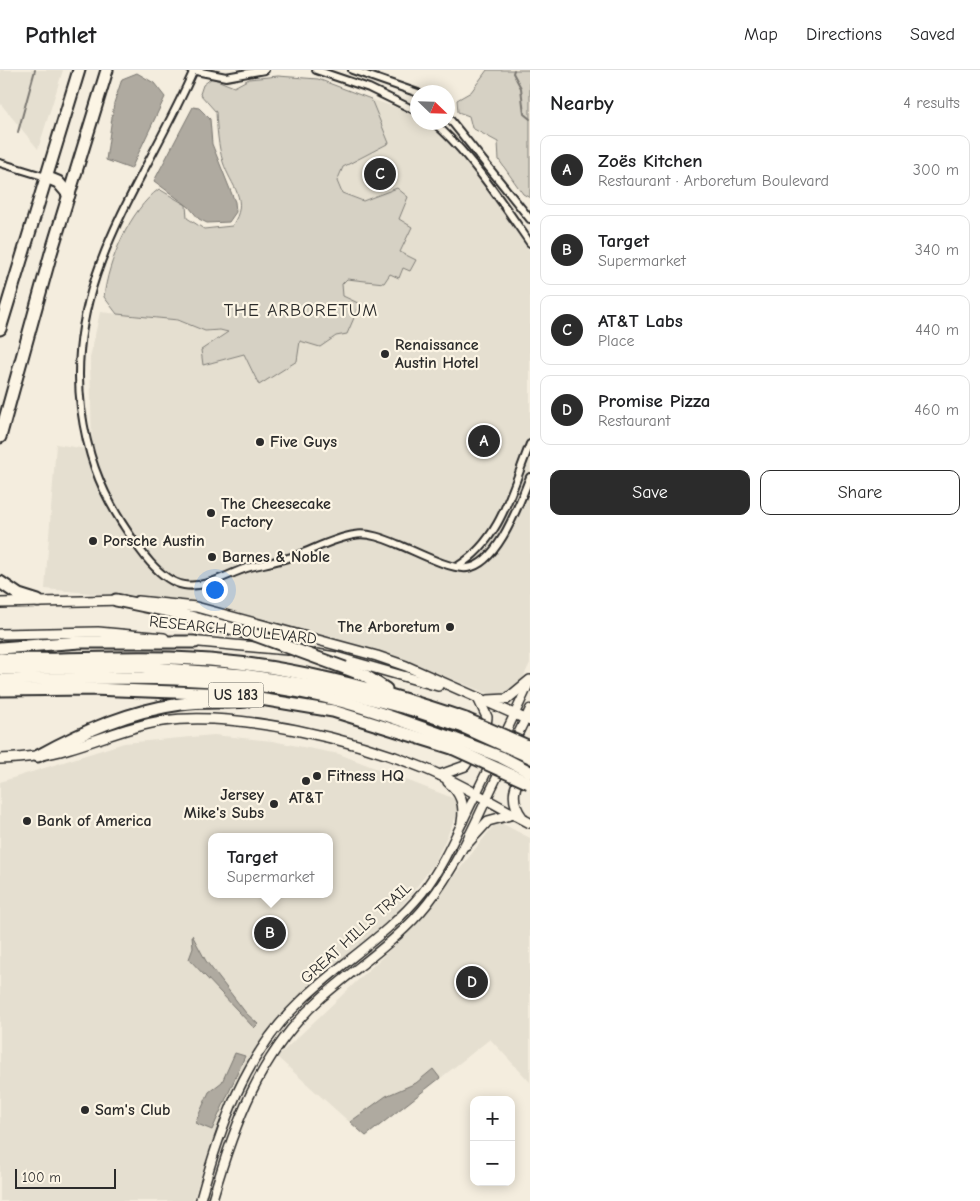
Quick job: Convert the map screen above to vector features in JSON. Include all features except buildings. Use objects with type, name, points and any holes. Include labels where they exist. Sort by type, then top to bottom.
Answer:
[{"type":"highway","points":[[0,329],[79,70]]},
{"type":"highway","points":[[0,436],[9,396],[108,71]]},
{"type":"highway","points":[[46,177],[58,182],[69,195]]},
{"type":"highway","points":[[0,582],[19,594],[38,601]]},
{"type":"highway","points":[[116,600],[169,611],[255,635],[366,676],[394,694]]},
{"type":"highway","points":[[0,648],[80,642],[195,642]]},
{"type":"highway","name":"US 183","points":[[0,659],[202,660],[255,665],[320,676],[394,694],[464,723],[530,747]]},
{"type":"highway","points":[[0,668],[139,667],[244,675],[334,689],[464,723],[530,757]]},
{"type":"highway","points":[[0,680],[146,678],[254,685],[343,702],[454,744],[501,757],[530,772]]},
{"type":"highway","name":"US 183","points":[[0,690],[90,690],[230,694],[333,711],[454,744],[530,783]]},
{"type":"highway","points":[[38,756],[89,730],[133,714],[183,704],[265,700]]},
{"type":"main road","name":"RESEARCH BOULEVARD","points":[[0,603],[116,600],[156,602],[196,608],[391,660],[528,720]]},
{"type":"main road","name":"RESEARCH BOULEVARD","points":[[0,634],[98,632],[336,657],[415,681],[458,690]]},
{"type":"main road","points":[[440,775],[465,766],[478,745],[486,726],[487,717],[480,699],[507,699],[530,680]]},
{"type":"main road","points":[[0,759],[38,756],[154,723],[209,720],[248,723],[326,738],[388,754],[476,792],[527,822]]},
{"type":"main road","points":[[527,822],[516,809],[513,800],[514,791],[530,757]]},
{"type":"main road","points":[[440,775],[459,794],[464,811],[462,822]]},
{"type":"main road","points":[[466,845],[488,821],[514,814]]},
{"type":"street","points":[[265,70],[226,76],[193,70],[104,252],[90,290],[82,324],[78,374],[82,419],[91,463],[107,496],[143,555],[171,580],[185,586],[207,583],[250,567],[268,565],[355,534],[384,539],[444,563],[465,568],[473,566],[492,552],[511,522],[530,477]]},
{"type":"street","points":[[316,70],[370,88],[410,108]]},
{"type":"street","points":[[352,70],[410,91]]},
{"type":"street","points":[[455,126],[530,219]]},
{"type":"street","points":[[443,130],[465,154],[530,243]]},
{"type":"street","points":[[0,163],[46,177]]},
{"type":"street","points":[[458,566],[476,552],[498,524],[530,444]]},
{"type":"street","name":"GREAT HILLS TRAIL","points":[[200,1201],[214,1151],[231,1104],[259,1051],[299,1002],[400,916],[422,893],[436,872],[462,822],[530,680]]},
{"type":"street","name":"GREAT HILLS TRAIL","points":[[212,1201],[228,1146],[242,1108],[270,1056],[311,1007],[407,927],[434,896],[466,845],[487,798],[528,720],[530,709]]},
{"type":"shaded area","points":[[0,70],[63,70],[38,149],[0,103]]},
{"type":"shaded area","points":[[487,70],[530,70],[530,198],[523,194],[499,160],[498,142],[472,128],[469,116],[458,112],[457,100],[471,92]]},
{"type":"shaded area","points":[[137,73],[154,83],[165,97],[131,169],[106,160],[114,103],[122,79]]},
{"type":"shaded area","points":[[278,76],[318,79],[371,99],[389,143],[343,167],[337,181],[342,193],[363,201],[397,188],[408,197],[399,219],[412,227],[400,252],[416,260],[410,271],[403,268],[399,278],[390,274],[384,283],[347,279],[342,284],[343,296],[360,304],[347,334],[336,336],[320,347],[300,341],[297,361],[259,385],[244,354],[203,365],[201,350],[228,332],[220,330],[205,331],[178,320],[117,314],[104,297],[110,268],[122,237],[148,198],[159,189],[186,205],[187,218],[204,229],[232,226],[237,217],[239,200],[221,156],[216,112],[200,94],[203,85],[212,78],[234,87],[249,79]]},
{"type":"shaded area","points":[[371,99],[403,110],[410,114],[410,130],[436,130],[443,134],[470,164],[530,251],[530,663],[511,703],[392,655],[200,603],[45,589],[56,444],[92,450],[90,358],[100,312],[178,320],[205,331],[220,330],[229,332],[209,343],[203,365],[244,354],[259,385],[300,341],[320,346],[336,336],[343,296],[342,284],[347,279],[362,280],[390,274],[416,260],[400,252],[411,227],[398,220],[397,188],[363,201],[342,193],[337,181],[343,167],[389,143]]},
{"type":"shaded area","points":[[193,107],[199,108],[210,119],[212,144],[235,202],[236,212],[229,222],[207,223],[199,219],[189,207],[154,181]]},
{"type":"shaded area","points":[[214,735],[272,741],[339,754],[463,802],[434,864],[395,915],[323,974],[276,1020],[249,1058],[221,1114],[193,1201],[0,1201],[0,782],[124,743]]},
{"type":"shaded area","points":[[497,821],[530,838],[530,1082],[490,1039],[366,1137],[277,1057],[417,924]]},
{"type":"shaded area","points":[[192,935],[206,961],[246,1013],[258,1024],[254,1028],[189,959],[193,948]]},
{"type":"shaded area","points":[[235,1053],[245,1056],[212,1130],[195,1123],[209,1092],[222,1082]]},
{"type":"shaded area","points":[[433,1069],[440,1078],[366,1136],[350,1122],[386,1096],[416,1083]]},
{"type":"waterway","points":[[18,132],[35,70]]},
{"type":"waterway","points":[[514,70],[513,73],[521,88],[524,114],[530,119]]},
{"type":"place","name":"AT&T Labs","points":[[380,174]]},
{"type":"place","name":"Renaissance Austin Hotel","points":[[385,354]]},
{"type":"place","name":"Zoës Kitchen","points":[[484,441]]},
{"type":"place","name":"Five Guys","points":[[260,442]]},
{"type":"place","name":"The Cheesecake Factory","points":[[211,513]]},
{"type":"place","name":"Porsche Austin","points":[[93,541]]},
{"type":"place","name":"Barnes & Noble","points":[[212,557]]},
{"type":"place","name":"The Arboretum","points":[[450,627]]},
{"type":"place","name":"Fitness HQ","points":[[317,776]]},
{"type":"place","name":"AT&T","points":[[306,781]]},
{"type":"place","name":"Jersey Mike's Subs","points":[[274,804]]},
{"type":"place","name":"Bank of America","points":[[27,821]]},
{"type":"place","name":"Target","points":[[270,933]]},
{"type":"place","name":"Promise Pizza","points":[[472,982]]},
{"type":"place","name":"Sam's Club","points":[[85,1110]]},
{"type":"district","name":"THE ARBORETUM","points":[[301,310]]}]
